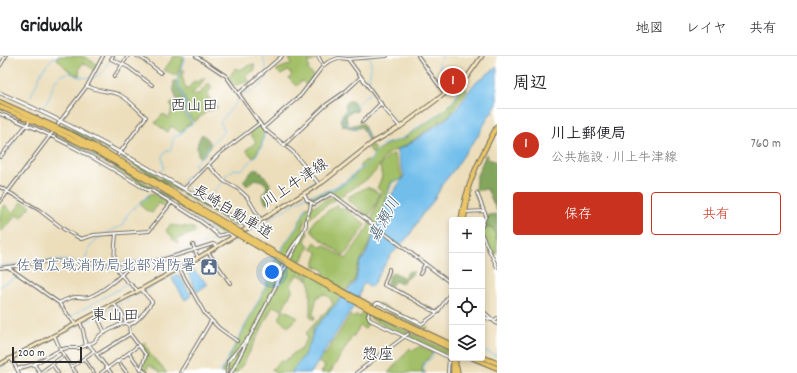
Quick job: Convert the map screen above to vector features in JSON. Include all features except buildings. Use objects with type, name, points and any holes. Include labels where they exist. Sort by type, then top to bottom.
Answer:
[{"type":"highway","name":"長崎自動車道","points":[[0,102],[71,134],[107,153],[230,228]]},
{"type":"highway","name":"長崎自動車道","points":[[0,107],[32,120],[92,149],[373,309],[449,346]]},
{"type":"highway","points":[[462,217],[466,196],[473,176],[497,126]]},
{"type":"highway","points":[[464,217],[473,176]]},
{"type":"highway","points":[[485,358],[497,363]]},
{"type":"highway","points":[[453,361],[454,373]]},
{"type":"highway","points":[[454,361],[458,373]]},
{"type":"highway","points":[[480,361],[497,368]]},
{"type":"highway","points":[[454,373],[456,366]]},
{"type":"main road","name":"川上牛津線","points":[[0,364],[198,258],[304,194],[372,144],[445,94],[467,76],[482,56]]},
{"type":"street","points":[[0,66],[6,56]]},
{"type":"street","points":[[58,124],[87,86],[103,56]]},
{"type":"street","points":[[114,77],[128,56]]},
{"type":"street","points":[[137,56],[142,58],[161,73]]},
{"type":"street","points":[[196,56],[226,76],[263,128],[304,164],[319,184]]},
{"type":"street","points":[[239,93],[282,56]]},
{"type":"street","points":[[318,56],[323,66]]},
{"type":"street","points":[[263,128],[301,95],[323,66],[328,62],[338,57],[348,59],[387,56]]},
{"type":"street","points":[[418,56],[445,94]]},
{"type":"street","points":[[112,58],[152,85]]},
{"type":"street","points":[[348,59],[380,104],[400,126]]},
{"type":"street","points":[[284,145],[326,105],[361,77]]},
{"type":"street","points":[[87,86],[95,90],[118,94],[146,116],[118,155]]},
{"type":"street","points":[[0,93],[38,110],[121,152],[243,223],[248,228]]},
{"type":"street","points":[[362,122],[380,104]]},
{"type":"street","points":[[35,114],[38,110]]},
{"type":"street","points":[[0,114],[51,134],[112,166],[215,232],[218,236],[229,233],[233,237]]},
{"type":"street","points":[[0,157],[29,122]]},
{"type":"street","points":[[184,189],[219,154],[260,123]]},
{"type":"street","points":[[0,202],[51,134]]},
{"type":"street","points":[[208,164],[221,179],[237,188],[247,197],[262,220]]},
{"type":"street","points":[[0,187],[39,210],[65,230],[81,239],[94,235],[149,231],[171,203]]},
{"type":"street","points":[[477,193],[486,215],[485,218]]},
{"type":"street","points":[[304,194],[311,203],[317,203],[331,194],[336,197],[449,282]]},
{"type":"street","points":[[231,373],[302,234],[311,203]]},
{"type":"street","points":[[465,212],[484,211]]},
{"type":"street","points":[[116,234],[114,262],[121,276],[140,290],[152,302],[141,316],[129,325]]},
{"type":"street","points":[[273,291],[279,269],[289,250],[302,234]]},
{"type":"street","points":[[485,241],[497,267]]},
{"type":"street","points":[[0,268],[52,262],[116,266],[130,265],[165,259],[213,244],[217,246]]},
{"type":"street","points":[[193,245],[198,258]]},
{"type":"street","points":[[208,252],[230,283]]},
{"type":"street","points":[[420,274],[425,264]]},
{"type":"street","points":[[59,303],[68,299],[89,297],[121,276],[130,265]]},
{"type":"street","points":[[8,267],[59,303],[76,324]]},
{"type":"street","points":[[179,268],[200,306],[211,321],[237,341]]},
{"type":"street","points":[[389,269],[384,285],[437,313]]},
{"type":"street","points":[[419,326],[437,313],[449,295],[451,289]]},
{"type":"street","points":[[114,303],[123,315],[126,323],[129,325],[130,334],[146,355],[140,369]]},
{"type":"street","points":[[422,324],[379,303],[374,304],[368,315],[368,319],[404,337],[449,356]]},
{"type":"street","points":[[95,313],[105,333]]},
{"type":"street","points":[[485,313],[497,324]]},
{"type":"street","points":[[485,317],[494,321]]},
{"type":"street","points":[[494,321],[497,318]]},
{"type":"street","points":[[80,321],[88,345],[111,373]]},
{"type":"street","points":[[180,373],[211,321]]},
{"type":"street","points":[[17,369],[34,364],[60,350],[67,348],[76,349],[88,345],[105,333],[121,324],[126,323]]},
{"type":"street","points":[[97,355],[130,334]]},
{"type":"street","points":[[356,373],[408,334]]},
{"type":"street","points":[[54,335],[60,350],[76,373]]},
{"type":"street","points":[[227,373],[228,361],[251,335]]},
{"type":"street","points":[[101,373],[138,346]]},
{"type":"street","points":[[72,367],[94,351]]},
{"type":"street","points":[[129,353],[140,369],[147,373]]},
{"type":"street","points":[[34,364],[40,373],[64,356]]},
{"type":"street","points":[[11,358],[18,373]]},
{"type":"street","points":[[84,359],[94,373]]},
{"type":"street","points":[[118,361],[127,373]]},
{"type":"street","points":[[448,373],[452,361]]},
{"type":"street","points":[[52,364],[58,373]]},
{"type":"green space","points":[[58,56],[83,56],[98,65],[95,70],[83,63],[80,67],[79,76],[69,71],[56,58]]},
{"type":"green space","points":[[174,56],[184,56],[177,76],[164,70]]},
{"type":"green space","points":[[289,56],[299,56],[307,59],[309,56],[318,57],[312,62],[308,61],[308,70],[314,76],[307,86],[302,81],[296,86],[289,79],[292,75],[288,71],[281,75],[276,70],[291,64]]},
{"type":"green space","points":[[254,64],[255,70],[245,76],[251,82],[238,84],[235,86],[228,78],[236,68],[240,70]]},
{"type":"green space","points":[[182,68],[185,71],[182,76],[187,90],[194,81],[197,82],[205,77],[201,85],[191,94],[199,94],[209,83],[212,88],[208,93],[208,98],[212,100],[218,108],[208,111],[194,122],[185,112],[187,104],[177,81]]},
{"type":"green space","points":[[174,81],[177,81],[187,104],[185,112],[183,112],[177,105],[173,108],[170,105],[177,101],[173,88]]},
{"type":"green space","points":[[465,86],[467,91],[449,115],[406,145],[387,154],[374,173],[366,180],[319,210],[308,220],[305,219],[303,228],[308,233],[305,241],[309,246],[302,261],[298,259],[308,280],[297,274],[291,285],[293,289],[282,310],[273,306],[244,363],[236,373],[221,373],[265,288],[273,264],[298,225],[307,206],[311,210],[312,206],[317,205],[330,197],[335,198],[338,196],[331,193],[313,202],[308,197],[332,190],[346,182],[362,169],[359,166],[366,160],[369,162],[374,155],[368,147],[372,145],[376,152],[389,143],[403,139],[443,111],[457,97],[461,88]]},
{"type":"green space","points":[[348,101],[353,101],[358,110],[346,115],[347,124],[350,126],[363,123],[371,142],[369,142],[362,127],[356,129],[343,127],[340,121],[346,110],[345,106]]},
{"type":"green space","points":[[177,105],[192,123],[186,126],[181,133],[172,126],[167,132],[155,123],[163,114],[169,118],[173,108]]},
{"type":"green space","points":[[63,124],[116,152],[116,155],[60,126]]},
{"type":"green space","points":[[259,124],[265,132],[261,146],[253,158],[246,150],[256,142],[249,132]]},
{"type":"green space","points":[[54,134],[112,163],[109,165],[54,136]]},
{"type":"green space","points":[[202,134],[207,138],[211,145],[205,154],[200,158],[197,146]]},
{"type":"green space","points":[[394,154],[402,175],[402,179],[391,182],[387,199],[385,200],[385,204],[371,240],[357,268],[355,280],[340,297],[337,304],[314,329],[310,343],[304,355],[291,373],[275,373],[272,369],[281,360],[284,362],[296,351],[300,350],[307,339],[306,333],[333,304],[330,298],[324,294],[317,297],[313,313],[315,319],[312,319],[310,316],[310,285],[306,268],[322,277],[324,273],[324,270],[315,266],[318,253],[311,248],[315,242],[321,247],[324,245],[346,259],[369,226],[378,202],[381,191],[377,188],[382,177],[380,166],[390,155]]},
{"type":"green space","points":[[486,154],[488,159],[497,162],[497,211],[487,189],[475,191],[476,178]]},
{"type":"green space","points":[[122,155],[157,175],[159,179],[163,178],[179,189],[179,192],[119,156]]},
{"type":"green space","points":[[115,165],[152,187],[148,188],[114,168]]},
{"type":"green space","points":[[255,168],[264,175],[270,184],[269,190],[273,199],[266,204],[262,194],[266,190],[267,186],[262,181],[255,179],[247,186],[243,181]]},
{"type":"green space","points":[[152,187],[172,199],[169,201],[154,191]]},
{"type":"green space","points":[[367,187],[379,193],[377,202],[369,216],[348,200],[348,197]]},
{"type":"green space","points":[[185,192],[238,224],[236,227],[182,194]]},
{"type":"green space","points":[[152,193],[169,203],[166,208],[159,203],[152,213],[144,209],[140,202]]},
{"type":"green space","points":[[176,201],[226,231],[220,234],[201,220],[176,205]]},
{"type":"green space","points":[[22,202],[31,206],[21,218],[16,215],[0,232],[0,211],[5,205],[13,213]]},
{"type":"green space","points":[[338,204],[338,208],[345,209],[364,223],[365,226],[344,256],[315,235],[311,229],[315,220]]},
{"type":"green space","points":[[497,214],[497,241],[493,228],[485,227],[488,215]]},
{"type":"green space","points":[[170,225],[194,228],[195,232],[177,239],[178,244],[166,231]]},
{"type":"green space","points":[[485,227],[493,228],[497,241],[497,254],[493,255],[485,240]]},
{"type":"green space","points":[[409,271],[414,272],[401,284],[395,281],[391,286],[386,285],[389,276],[394,272],[404,278]]},
{"type":"green space","points":[[379,304],[417,322],[417,325],[423,328],[428,327],[426,330],[375,306]]},
{"type":"green space","points":[[283,310],[298,318],[288,327],[279,319]]},
{"type":"green space","points":[[363,312],[366,314],[366,320],[369,323],[365,329],[360,326],[330,373],[321,373],[325,366],[318,362],[323,354],[325,355],[350,315],[354,318],[356,315],[360,317]]},
{"type":"green space","points":[[370,314],[449,351],[445,354],[412,339],[411,335],[406,333],[404,335],[371,319]]},
{"type":"green space","points":[[145,342],[150,354],[167,373],[161,373],[149,365],[146,371],[142,368],[148,355],[140,346]]},
{"type":"green space","points":[[420,346],[433,352],[424,363],[422,369],[422,372],[423,370],[426,373],[388,373],[410,348],[413,351]]},
{"type":"water","name":"嘉瀬川","points":[[497,67],[497,105],[492,110],[494,112],[490,114],[478,136],[441,186],[428,209],[423,213],[409,236],[390,256],[372,286],[369,287],[368,284],[364,284],[362,286],[356,303],[313,370],[309,373],[291,373],[304,355],[310,343],[314,329],[355,282],[360,262],[365,256],[386,204],[386,200],[388,200],[404,175],[396,150],[406,146],[443,121],[455,111],[474,84]]},
{"type":"water","points":[[190,267],[208,284],[197,292],[186,270]]},
{"type":"water","points":[[176,275],[179,275],[191,295],[185,300],[172,279]]},
{"type":"waterway","points":[[48,63],[57,56]]},
{"type":"waterway","points":[[41,109],[48,101],[55,81],[62,75],[70,73],[78,77],[93,78],[103,72],[107,64],[114,56]]},
{"type":"waterway","points":[[263,56],[266,69]]},
{"type":"waterway","points":[[363,56],[370,56]]},
{"type":"waterway","points":[[443,56],[439,66],[452,86]]},
{"type":"waterway","points":[[160,172],[164,168],[162,157],[164,153],[171,149],[175,136],[181,134],[186,127],[192,124],[184,112],[186,103],[177,81],[185,57]]},
{"type":"waterway","points":[[371,59],[369,80],[371,87]]},
{"type":"waterway","points":[[31,96],[41,73],[47,65]]},
{"type":"waterway","points":[[242,95],[259,87],[268,74],[267,71]]},
{"type":"waterway","points":[[355,173],[360,167],[363,169],[383,145],[403,138],[435,117],[451,104],[457,93],[455,89]]},
{"type":"waterway","points":[[359,128],[348,126],[342,119],[346,111],[355,106],[371,92]]},
{"type":"waterway","points":[[212,143],[225,131],[220,122],[240,98]]},
{"type":"waterway","points":[[321,181],[370,142],[364,129]]},
{"type":"waterway","points":[[224,179],[226,175],[235,169],[240,170],[244,168],[254,158],[262,147],[265,132]]},
{"type":"waterway","points":[[0,159],[16,140]]},
{"type":"waterway","points":[[191,174],[198,169],[194,164],[205,153],[210,145]]},
{"type":"waterway","points":[[248,233],[303,198],[334,188],[358,171]]},
{"type":"waterway","points":[[183,186],[180,184],[189,175]]},
{"type":"waterway","points":[[314,201],[323,194],[345,184],[355,177]]},
{"type":"waterway","name":"嘉瀬川","points":[[388,200],[388,194],[392,183],[397,180],[401,180]]},
{"type":"waterway","points":[[310,187],[309,185],[314,181]]},
{"type":"waterway","points":[[187,188],[206,199],[223,182]]},
{"type":"waterway","points":[[136,206],[149,194]]},
{"type":"waterway","points":[[106,233],[122,226],[127,215],[135,207]]},
{"type":"waterway","points":[[279,253],[298,225],[306,207]]},
{"type":"waterway","points":[[192,218],[213,232],[215,237]]},
{"type":"waterway","points":[[85,262],[87,254],[93,243],[104,236]]},
{"type":"waterway","points":[[116,264],[164,257],[228,236]]},
{"type":"waterway","points":[[230,243],[237,239]]},
{"type":"waterway","points":[[210,254],[225,245]]},
{"type":"waterway","points":[[197,261],[208,255]]},
{"type":"waterway","points":[[220,373],[265,288],[276,259]]},
{"type":"waterway","points":[[0,266],[52,260],[75,261]]},
{"type":"waterway","points":[[186,268],[193,264]]},
{"type":"waterway","points":[[144,291],[175,274]]},
{"type":"waterway","points":[[0,286],[17,277]]},
{"type":"waterway","points":[[71,316],[128,284]]},
{"type":"waterway","points":[[134,297],[142,293]]},
{"type":"waterway","points":[[125,302],[131,298]]},
{"type":"waterway","points":[[117,305],[122,303]]},
{"type":"waterway","points":[[108,310],[115,307]]},
{"type":"waterway","points":[[98,316],[106,311]]},
{"type":"waterway","points":[[83,323],[96,317]]},
{"type":"waterway","points":[[76,327],[80,325]]},
{"type":"waterway","points":[[70,330],[75,327]]},
{"type":"waterway","points":[[63,333],[68,331]]},
{"type":"waterway","points":[[58,336],[62,334]]},
{"type":"waterway","points":[[50,340],[54,338]]},
{"type":"waterway","points":[[38,347],[43,344]]},
{"type":"waterway","points":[[20,357],[31,350]]},
{"type":"waterway","points":[[485,351],[497,356]]},
{"type":"waterway","points":[[423,373],[425,362],[431,359],[434,353]]},
{"type":"waterway","points":[[0,368],[6,365]]},
{"type":"tunnel","points":[[112,165],[118,155]]},
{"type":"place","name":"川上郵便局","points":[[453,81]]},
{"type":"place","name":"佐賀広域消防局北部消防署","points":[[209,267]]},
{"type":"district","name":"西山田","points":[[194,106]]},
{"type":"district","name":"東山田","points":[[115,316]]},
{"type":"district","name":"惣座","points":[[378,355]]}]
